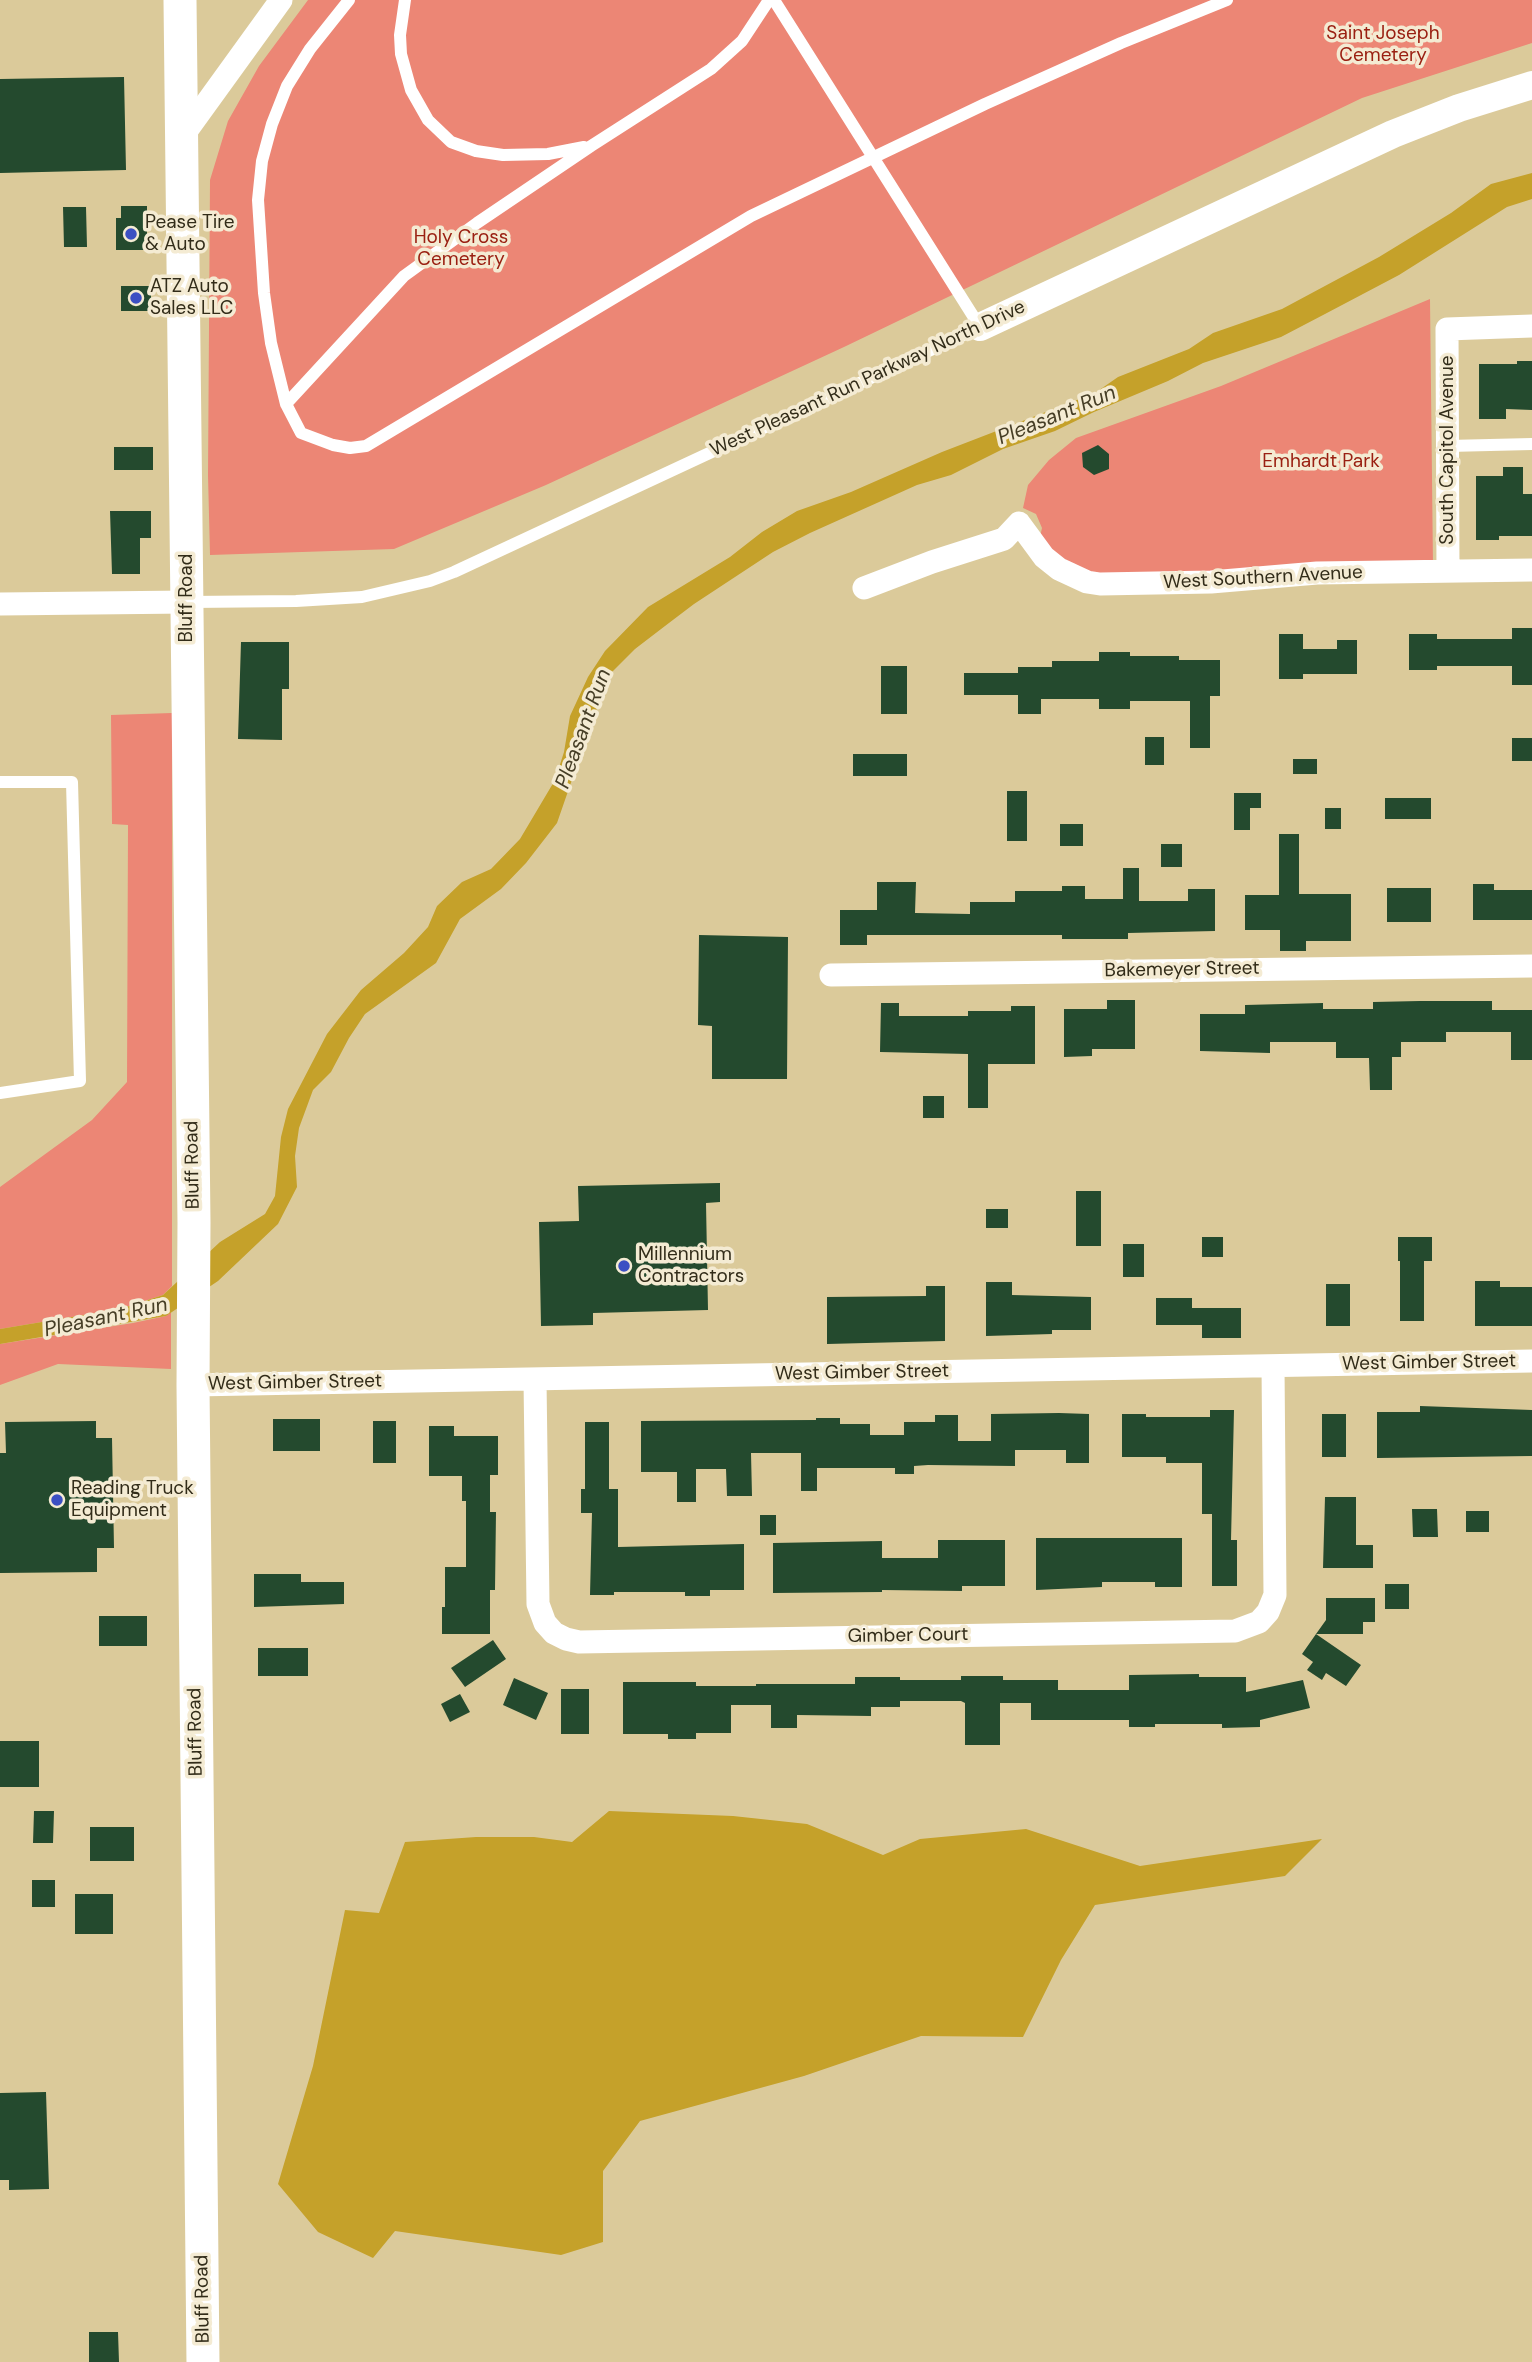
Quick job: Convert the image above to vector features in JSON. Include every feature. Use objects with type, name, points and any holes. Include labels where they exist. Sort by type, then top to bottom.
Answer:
[{"type":"main road","name":"Bluff Road","points":[[180,0],[188,602],[203,2362]]},
{"type":"street","points":[[181,137],[281,0]]},
{"type":"street","name":"West Pleasant Run Parkway North Drive","points":[[980,327],[1392,134],[1459,108],[1532,85]]},
{"type":"street","name":"South Capitol Avenue","points":[[1448,571],[1447,329],[1532,326]]},
{"type":"street","name":"West Southern Avenue","points":[[864,588],[932,562],[1004,540],[1019,523],[1044,557],[1059,569],[1075,578],[1100,584],[1211,582],[1331,573],[1532,570]]},
{"type":"street","points":[[0,604],[188,602]]},
{"type":"street","name":"Bakemeyer Street","points":[[831,975],[1532,966]]},
{"type":"street","name":"West Gimber Street","points":[[193,1385],[1532,1362]]},
{"type":"street","name":"Gimber Court","points":[[535,1380],[538,1604],[545,1623],[554,1633],[566,1639],[579,1642],[1235,1631],[1259,1622],[1274,1601],[1276,1588],[1273,1366]]},
{"type":"lane","points":[[349,0],[310,49],[288,86],[272,124],[262,161],[258,200],[262,274],[271,343],[286,404],[301,433],[333,445],[350,448],[366,446],[751,216],[873,155],[1109,48],[1227,0]]},
{"type":"lane","points":[[405,0],[400,35],[401,54],[411,90],[428,120],[452,142],[476,151],[503,155],[548,153],[591,146]]},
{"type":"lane","points":[[286,404],[404,276],[591,146],[711,69],[742,41],[769,0]]},
{"type":"lane","points":[[774,0],[980,327]]},
{"type":"lane","name":"West Pleasant Run Parkway North Drive","points":[[188,602],[296,601],[362,597],[430,581],[980,327]]},
{"type":"lane","points":[[1448,446],[1532,444]]},
{"type":"lane","points":[[0,782],[72,782],[80,1081],[0,1093]]},
{"type":"green space","name":"Holy Cross Cemetery","points":[[308,0],[1532,0],[1532,43],[1362,98],[844,347],[546,485],[394,549],[210,555],[210,180],[228,121],[259,66]]},
{"type":"green space","name":"Emhardt Park","points":[[1430,299],[1433,567],[1070,574],[1039,541],[1042,528],[1036,514],[1023,508],[1028,485],[1049,460],[1076,438],[1221,386]]},
{"type":"green space","points":[[172,713],[172,1286],[163,1295],[120,1309],[0,1329],[0,1187],[92,1120],[127,1082],[128,825],[112,824],[111,715]]},
{"type":"green space","points":[[171,1312],[171,1369],[58,1364],[0,1385],[0,1344],[133,1323],[166,1316]]},
{"type":"water","name":"Pleasant Run","points":[[1532,173],[1532,199],[1507,207],[1399,275],[1281,337],[1203,363],[1055,431],[1003,449],[951,475],[917,485],[810,533],[773,552],[665,626],[635,649],[608,676],[557,823],[526,863],[501,889],[460,919],[436,963],[365,1014],[331,1072],[313,1090],[299,1128],[295,1156],[297,1187],[278,1224],[218,1281],[166,1316],[0,1344],[0,1329],[120,1309],[163,1295],[220,1242],[265,1214],[275,1196],[281,1137],[288,1109],[327,1034],[361,990],[404,953],[428,927],[437,906],[462,882],[491,869],[520,839],[555,780],[564,752],[570,716],[588,677],[605,651],[648,607],[730,557],[762,532],[797,511],[851,492],[942,452],[1095,393],[1118,377],[1189,349],[1213,333],[1282,309],[1379,257],[1451,213],[1491,184]]},
{"type":"water","points":[[609,1811],[733,1816],[807,1824],[883,1855],[920,1839],[1026,1829],[1140,1866],[1322,1839],[1285,1876],[1095,1905],[1061,1960],[1023,2037],[921,2036],[804,2076],[640,2121],[603,2171],[603,2242],[561,2255],[395,2231],[373,2258],[318,2232],[278,2184],[313,2066],[345,1910],[379,1913],[405,1842],[476,1837],[534,1837],[572,1842]]},
{"type":"building","points":[[124,77],[126,170],[0,173],[0,79]]},
{"type":"building","name":"Pease Tire & Auto","points":[[121,206],[147,206],[147,250],[116,250],[116,218],[121,218]]},
{"type":"building","points":[[63,207],[86,207],[87,247],[64,247]]},
{"type":"building","name":"ATZ Auto Sales LLC","points":[[121,286],[151,286],[151,311],[121,311]]},
{"type":"building","points":[[1517,361],[1532,361],[1532,410],[1506,409],[1506,419],[1479,419],[1479,364],[1517,364]]},
{"type":"building","points":[[1098,445],[1109,454],[1109,469],[1094,475],[1083,467],[1082,453]]},
{"type":"building","points":[[114,447],[153,447],[153,470],[114,470]]},
{"type":"building","points":[[1503,467],[1523,467],[1523,494],[1532,494],[1532,536],[1499,536],[1499,540],[1476,540],[1476,476],[1503,476]]},
{"type":"building","points":[[110,511],[151,511],[151,538],[140,538],[140,574],[112,574]]},
{"type":"building","points":[[1512,628],[1532,628],[1532,685],[1512,685],[1512,666],[1437,666],[1437,670],[1409,670],[1409,634],[1437,634],[1437,639],[1512,639]]},
{"type":"building","points":[[1279,634],[1303,634],[1303,649],[1337,649],[1337,640],[1357,640],[1357,674],[1303,674],[1303,679],[1279,679]]},
{"type":"building","points":[[241,642],[289,642],[289,689],[282,689],[282,740],[238,739]]},
{"type":"building","points":[[1099,652],[1130,652],[1130,656],[1179,656],[1179,660],[1220,660],[1220,696],[1210,696],[1210,748],[1190,748],[1190,701],[1130,701],[1130,709],[1099,709],[1099,699],[1041,699],[1041,714],[1018,714],[1018,695],[964,695],[964,673],[1018,673],[1018,667],[1052,667],[1052,661],[1099,661]]},
{"type":"building","points":[[881,666],[907,666],[907,714],[881,714]]},
{"type":"building","points":[[1145,737],[1164,737],[1164,765],[1145,765]]},
{"type":"building","points":[[1512,738],[1532,738],[1532,761],[1512,761]]},
{"type":"building","points":[[853,754],[907,754],[907,776],[853,776]]},
{"type":"building","points":[[1293,759],[1317,759],[1317,774],[1293,774]]},
{"type":"building","points":[[1007,791],[1027,791],[1027,841],[1007,841]]},
{"type":"building","points":[[1234,793],[1261,793],[1261,808],[1250,808],[1250,830],[1234,830]]},
{"type":"building","points":[[1385,798],[1431,798],[1431,819],[1385,819]]},
{"type":"building","points":[[1325,808],[1341,808],[1341,829],[1325,829]]},
{"type":"building","points":[[1060,824],[1083,824],[1083,846],[1060,846]]},
{"type":"building","points":[[1279,834],[1299,834],[1299,894],[1351,894],[1351,941],[1306,941],[1306,951],[1280,951],[1280,930],[1245,930],[1245,895],[1279,895]]},
{"type":"building","points":[[1161,844],[1182,844],[1182,867],[1161,867]]},
{"type":"building","points":[[1123,868],[1139,868],[1139,901],[1188,901],[1188,889],[1215,889],[1215,931],[1128,933],[1128,939],[1062,939],[1062,935],[867,935],[867,945],[840,945],[840,910],[877,910],[877,882],[916,882],[915,913],[970,914],[970,902],[1015,902],[1015,891],[1062,891],[1062,886],[1085,886],[1085,899],[1123,899]]},
{"type":"building","points":[[1473,884],[1494,884],[1494,890],[1532,890],[1532,920],[1473,920]]},
{"type":"building","points":[[1387,888],[1431,888],[1431,922],[1387,922]]},
{"type":"building","points":[[699,935],[788,937],[787,1079],[712,1079],[712,1026],[698,1025]]},
{"type":"building","points":[[1107,1000],[1135,1000],[1135,1049],[1092,1049],[1092,1056],[1064,1057],[1064,1009],[1107,1009]]},
{"type":"building","points":[[1492,1001],[1492,1010],[1532,1010],[1532,1060],[1511,1060],[1511,1032],[1446,1032],[1446,1042],[1401,1042],[1401,1057],[1392,1057],[1392,1090],[1370,1090],[1369,1058],[1336,1058],[1336,1042],[1270,1042],[1270,1053],[1200,1051],[1200,1014],[1245,1014],[1245,1005],[1323,1003],[1323,1009],[1373,1009],[1373,1002]]},
{"type":"building","points":[[881,1003],[899,1003],[899,1016],[968,1016],[968,1011],[1011,1011],[1011,1006],[1035,1006],[1035,1064],[988,1064],[988,1108],[968,1108],[968,1054],[880,1052]]},
{"type":"building","points":[[923,1096],[944,1096],[944,1118],[923,1118]]},
{"type":"building","name":"Millennium Contractors","points":[[720,1183],[720,1202],[706,1203],[708,1310],[593,1313],[593,1325],[541,1326],[539,1222],[579,1221],[578,1186]]},
{"type":"building","points":[[1076,1191],[1101,1191],[1101,1246],[1076,1246]]},
{"type":"building","points":[[986,1209],[1008,1209],[1008,1228],[986,1228]]},
{"type":"building","points":[[1202,1237],[1223,1237],[1223,1257],[1202,1257]]},
{"type":"building","points":[[1398,1237],[1432,1237],[1432,1261],[1424,1261],[1424,1321],[1400,1321]]},
{"type":"building","points":[[1123,1244],[1144,1244],[1144,1277],[1123,1277]]},
{"type":"building","points":[[1475,1281],[1500,1281],[1500,1287],[1532,1287],[1532,1326],[1475,1326]]},
{"type":"building","points":[[986,1282],[1012,1282],[1012,1295],[1091,1297],[1091,1330],[1052,1330],[1052,1334],[986,1336]]},
{"type":"building","points":[[1326,1284],[1350,1284],[1350,1326],[1326,1326]]},
{"type":"building","points":[[926,1286],[945,1286],[945,1341],[827,1344],[827,1297],[926,1296]]},
{"type":"building","points":[[1156,1298],[1192,1298],[1192,1308],[1241,1308],[1241,1338],[1202,1338],[1202,1325],[1156,1325]]},
{"type":"building","points":[[1420,1406],[1532,1410],[1532,1456],[1377,1458],[1377,1412],[1420,1412]]},
{"type":"building","points":[[1210,1410],[1234,1410],[1231,1540],[1237,1540],[1237,1586],[1212,1586],[1212,1514],[1202,1514],[1202,1463],[1166,1463],[1166,1457],[1122,1457],[1122,1414],[1146,1414],[1146,1417],[1210,1417]]},
{"type":"building","points":[[991,1414],[1089,1414],[1089,1463],[1066,1463],[1066,1450],[1015,1450],[1015,1466],[914,1466],[914,1474],[895,1474],[895,1468],[817,1468],[817,1491],[801,1491],[801,1453],[751,1453],[752,1496],[727,1496],[726,1469],[696,1469],[696,1502],[677,1502],[677,1472],[641,1472],[641,1421],[840,1418],[840,1424],[870,1424],[870,1435],[904,1435],[904,1422],[935,1422],[935,1415],[958,1415],[958,1441],[991,1441]]},
{"type":"building","points":[[1322,1414],[1346,1414],[1346,1457],[1322,1457]]},
{"type":"building","points":[[273,1419],[320,1419],[320,1451],[273,1451]]},
{"type":"building","name":"Reading Truck Equipment","points":[[96,1421],[96,1438],[112,1438],[114,1548],[97,1548],[97,1572],[0,1573],[0,1453],[6,1453],[5,1422]]},
{"type":"building","points":[[373,1421],[396,1421],[396,1463],[373,1463]]},
{"type":"building","points":[[585,1422],[609,1422],[609,1489],[618,1489],[618,1547],[744,1544],[744,1590],[710,1590],[710,1596],[685,1596],[685,1592],[614,1592],[614,1595],[590,1595],[592,1513],[581,1513],[581,1489],[585,1489]]},
{"type":"building","points":[[429,1426],[454,1426],[454,1436],[498,1436],[498,1475],[490,1475],[490,1512],[496,1512],[495,1590],[490,1590],[490,1634],[442,1634],[445,1567],[466,1567],[466,1501],[462,1501],[462,1476],[429,1476]]},
{"type":"building","points":[[1325,1497],[1356,1497],[1356,1545],[1373,1545],[1373,1568],[1323,1568]]},
{"type":"building","points":[[1412,1509],[1437,1509],[1438,1537],[1413,1537]]},
{"type":"building","points":[[1466,1511],[1489,1511],[1489,1532],[1466,1532]]},
{"type":"building","points":[[760,1515],[776,1515],[776,1535],[760,1535]]},
{"type":"building","points":[[1036,1538],[1182,1538],[1182,1587],[1155,1587],[1155,1582],[1102,1582],[1102,1587],[1036,1590]]},
{"type":"building","points":[[938,1540],[1005,1540],[1005,1586],[962,1586],[962,1591],[773,1593],[773,1543],[882,1541],[882,1558],[938,1558]]},
{"type":"building","points":[[254,1574],[301,1574],[301,1582],[344,1582],[344,1604],[254,1607]]},
{"type":"building","points":[[1385,1584],[1409,1584],[1409,1609],[1385,1609]]},
{"type":"building","points":[[1326,1598],[1375,1598],[1375,1622],[1363,1622],[1363,1634],[1316,1634],[1326,1620]]},
{"type":"building","points":[[99,1616],[147,1616],[147,1646],[99,1646]]},
{"type":"building","points":[[1316,1634],[1361,1665],[1346,1686],[1326,1673],[1322,1680],[1307,1670],[1313,1662],[1302,1654]]},
{"type":"building","points":[[493,1640],[506,1659],[465,1687],[451,1668]]},
{"type":"building","points":[[258,1648],[308,1648],[308,1676],[258,1676]]},
{"type":"building","points":[[1199,1674],[1199,1677],[1246,1677],[1246,1692],[1303,1680],[1310,1708],[1260,1720],[1260,1727],[1155,1724],[1155,1727],[1129,1727],[1129,1720],[1031,1720],[1031,1703],[1000,1703],[1000,1745],[965,1745],[965,1703],[961,1701],[900,1701],[900,1707],[871,1707],[871,1716],[797,1715],[797,1728],[771,1728],[771,1705],[731,1705],[731,1733],[696,1733],[696,1739],[668,1739],[668,1734],[623,1734],[623,1682],[696,1682],[696,1686],[756,1686],[855,1684],[855,1677],[961,1680],[961,1676],[1003,1676],[1003,1680],[1058,1680],[1058,1690],[1129,1690],[1129,1675]]},
{"type":"building","points":[[514,1678],[548,1693],[536,1720],[503,1705]]},
{"type":"building","points":[[561,1689],[589,1689],[589,1734],[561,1734]]},
{"type":"building","points":[[460,1694],[470,1712],[450,1722],[441,1704]]},
{"type":"building","points":[[0,1741],[39,1741],[39,1787],[0,1787]]},
{"type":"building","points":[[34,1811],[54,1811],[53,1843],[33,1843]]},
{"type":"building","points":[[90,1827],[134,1827],[134,1861],[90,1861]]},
{"type":"building","points":[[32,1880],[55,1880],[55,1907],[32,1907]]},
{"type":"building","points":[[75,1894],[113,1894],[113,1934],[75,1934]]},
{"type":"building","points":[[46,2092],[49,2189],[9,2190],[9,2180],[0,2180],[0,2093]]},
{"type":"building","points":[[89,2332],[118,2332],[119,2362],[89,2362]]},
{"type":"place","name":"Pease Tire & Auto","points":[[131,234]]},
{"type":"place","name":"ATZ Auto Sales LLC","points":[[136,298]]},
{"type":"place","name":"Millennium Contractors","points":[[624,1266]]},
{"type":"place","name":"Reading Truck Equipment","points":[[57,1500]]},
{"type":"park label","name":"Saint Joseph Cemetery","points":[[1383,45]]}]
